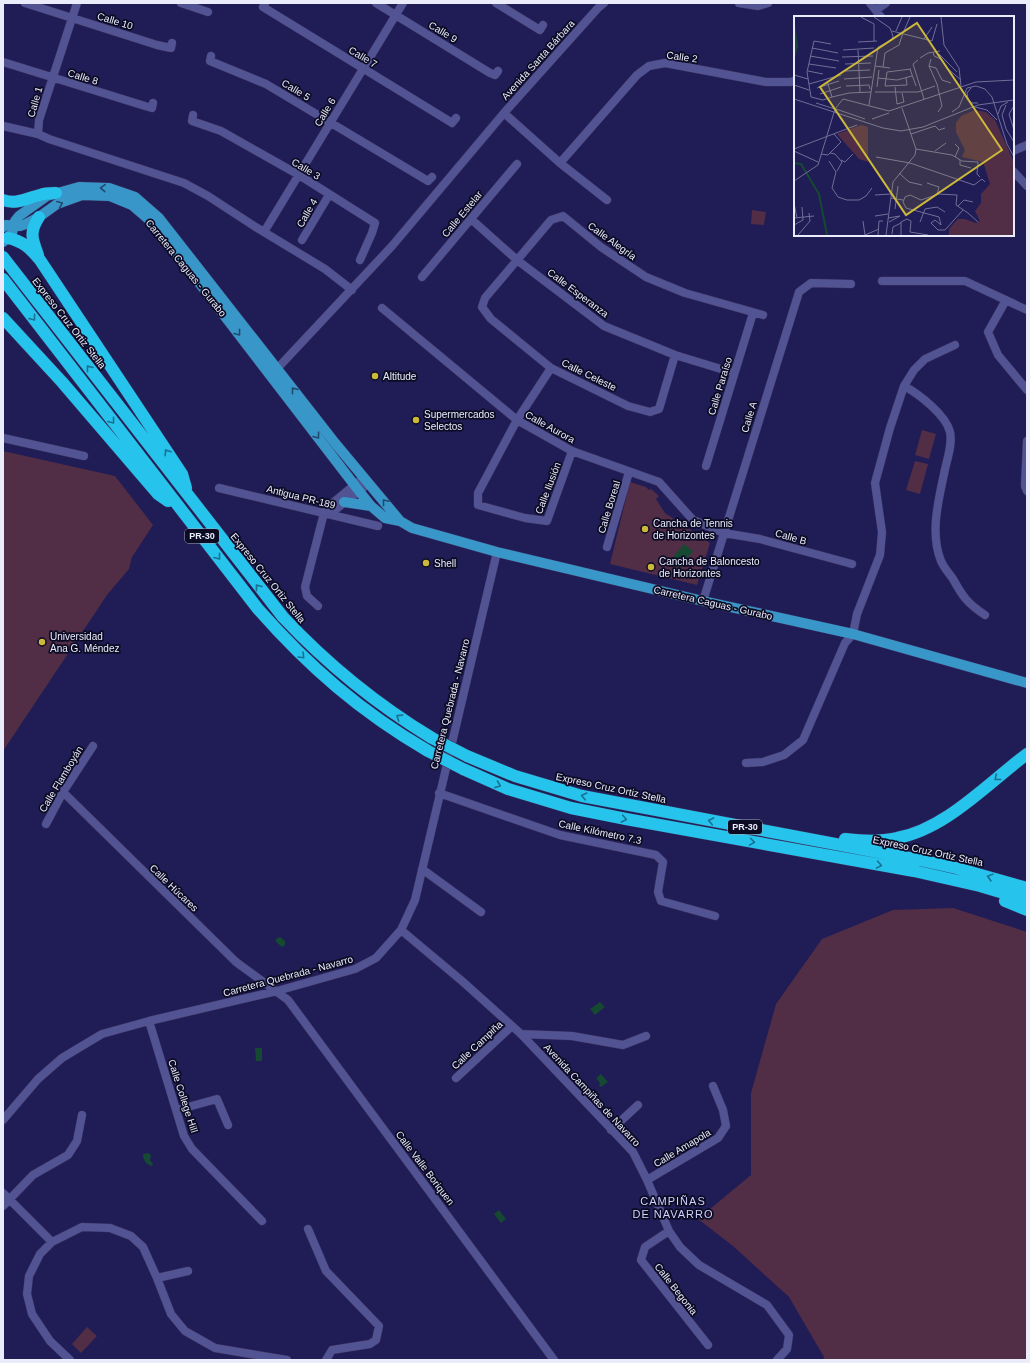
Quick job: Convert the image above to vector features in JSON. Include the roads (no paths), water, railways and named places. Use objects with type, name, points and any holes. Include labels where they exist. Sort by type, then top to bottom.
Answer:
[{"type":"highway","points":[[3,200],[18,202],[41,194],[56,193]]},
{"type":"highway","points":[[39,217],[34,224],[31,234],[40,260]]},
{"type":"highway","points":[[5,240],[15,240],[25,244],[40,260],[182,474],[190,499]]},
{"type":"highway","name":"Expreso Cruz Ortiz Stella","points":[[3,257],[268,600],[283,617],[339,672],[372,698],[432,738],[467,756],[522,778],[582,796],[928,862],[1027,888]]},
{"type":"highway","name":"PR-30","points":[[6,283],[258,609],[306,661],[361,708],[428,752],[508,789],[571,808],[914,871],[980,886],[1027,900]]},
{"type":"highway","points":[[3,318],[62,382],[158,494],[181,510]]},
{"type":"highway","points":[[778,834],[798,832],[828,838],[867,841],[908,836],[944,819],[1027,754]]},
{"type":"highway","points":[[980,886],[996,897],[1027,910]]},
{"type":"main road","name":"Carretera Caguas - Gurabo","points":[[14,226],[19,216],[46,196],[79,186],[109,188],[135,197],[159,218],[274,372],[356,488],[371,506],[385,518],[400,521],[412,528],[497,552],[703,601],[853,634],[1027,683]]},
{"type":"main road","name":"Carretera Caguas - Gurabo","points":[[14,226],[26,224],[57,204],[82,195],[110,196],[132,205],[154,224],[274,372],[400,521]]},
{"type":"main road","points":[[3,227],[6,225],[14,226],[12,233],[5,240]]},
{"type":"main road","points":[[344,502],[371,506]]},
{"type":"street","name":"Calle 10","points":[[25,3],[157,45],[170,48],[172,43]]},
{"type":"street","name":"Calle 1","points":[[38,134],[39,120],[76,3]]},
{"type":"street","points":[[181,3],[208,12]]},
{"type":"street","name":"Calle 7","points":[[265,3],[263,7],[452,123],[456,118]]},
{"type":"street","name":"Calle 9","points":[[376,3],[495,75],[498,71]]},
{"type":"street","name":"Calle 6","points":[[264,232],[403,3]]},
{"type":"street","points":[[496,3],[540,30],[543,25]]},
{"type":"street","name":"Avenida Santa Bárbara","points":[[274,372],[392,246],[504,113],[604,3]]},
{"type":"street","points":[[739,3],[758,6],[768,3]]},
{"type":"street","points":[[870,3],[877,14],[886,3]]},
{"type":"street","name":"Calle 5","points":[[211,56],[210,61],[266,84],[428,181],[432,177]]},
{"type":"street","name":"Calle 8","points":[[3,62],[152,108],[153,103]]},
{"type":"street","name":"Calle 2","points":[[560,163],[637,75],[649,66],[664,63],[766,82],[794,81]]},
{"type":"street","points":[[504,113],[560,163],[607,200]]},
{"type":"street","name":"Calle 3","points":[[193,115],[192,121],[221,131],[299,175],[375,223],[360,260]]},
{"type":"street","points":[[3,126],[38,134],[48,139],[184,183],[208,196],[326,269],[352,290]]},
{"type":"street","points":[[1014,150],[1027,145]]},
{"type":"street","name":"Calle Estelar","points":[[422,277],[517,164]]},
{"type":"street","points":[[1014,172],[1027,186]]},
{"type":"street","name":"Calle 4","points":[[302,240],[329,195]]},
{"type":"street","name":"Calle Alegría","points":[[485,300],[551,220],[563,216],[601,247],[646,277],[685,293],[763,315]]},
{"type":"street","name":"Calle Esperanza","points":[[471,219],[517,260],[604,326],[675,355],[734,373]]},
{"type":"street","points":[[882,281],[965,281],[1027,310]]},
{"type":"street","name":"Calle A","points":[[703,601],[799,292],[810,284],[851,284]]},
{"type":"street","name":"Calle Celeste","points":[[485,300],[482,307],[491,319],[551,368],[628,406],[650,412],[659,409],[675,355]]},
{"type":"street","points":[[1006,300],[988,332],[998,355],[1027,390]]},
{"type":"street","name":"Calle Aurora","points":[[382,308],[517,420],[572,451],[659,482],[693,520],[724,533]]},
{"type":"street","name":"Calle Paraíso","points":[[706,466],[753,313]]},
{"type":"street","points":[[746,763],[762,762],[784,755],[804,740],[845,643],[853,634],[857,614],[880,555],[882,532],[875,483],[890,428],[904,386],[914,370],[925,359],[955,345]]},
{"type":"street","name":"Calle Ilusión","points":[[551,368],[517,420],[478,493],[478,505],[525,518],[547,521],[572,451]]},
{"type":"street","points":[[904,386],[914,391],[929,404],[944,420],[950,431],[950,442],[936,525],[938,548],[942,564],[961,595],[972,607],[985,615]]},
{"type":"street","points":[[3,438],[84,456]]},
{"type":"street","points":[[1027,441],[1025,486],[1027,491]]},
{"type":"street","name":"Calle Boreal","points":[[607,547],[629,472]]},
{"type":"street","points":[[318,606],[307,596],[305,587],[324,513],[329,506],[366,480]]},
{"type":"street","name":"Antigua PR-189","points":[[219,488],[378,526]]},
{"type":"street","points":[[324,513],[335,510],[356,488]]},
{"type":"street","name":"Calle B","points":[[724,533],[760,539],[852,564]]},
{"type":"street","name":"Carretera Quebrada - Navarro","points":[[3,1120],[38,1079],[62,1058],[102,1034],[149,1021],[277,991],[355,969],[376,958],[401,930],[415,900],[497,552]]},
{"type":"street","name":"Calle Flamboyán","points":[[46,824],[63,792],[93,746]]},
{"type":"street","name":"Calle Húcares","points":[[63,792],[236,962],[277,991]]},
{"type":"street","name":"Calle Kilómetro 7.3","points":[[439,793],[560,835],[656,855],[663,862],[658,892],[661,901],[715,916]]},
{"type":"street","points":[[422,869],[481,912]]},
{"type":"street","name":"Avenida Campiñas de Navarro","points":[[401,930],[462,981],[521,1034],[633,1152],[648,1180],[669,1230],[680,1247],[699,1265],[767,1305],[789,1335],[787,1349],[777,1360]]},
{"type":"street","name":"Calle Valle Boriquen","points":[[277,991],[288,1000],[554,1360]]},
{"type":"street","name":"Calle College Hill","points":[[149,1021],[184,1136],[192,1149],[262,1221]]},
{"type":"street","name":"Calle Campiña","points":[[456,1078],[512,1026]]},
{"type":"street","points":[[521,1034],[572,1036],[623,1045],[646,1036]]},
{"type":"street","name":"Calle Amapola","points":[[648,1180],[718,1138],[726,1126],[723,1110],[713,1086]]},
{"type":"street","points":[[176,1110],[217,1098],[228,1125]]},
{"type":"street","points":[[611,1130],[638,1105]]},
{"type":"street","points":[[3,1206],[6,1196],[33,1175],[68,1155],[77,1140],[82,1115]]},
{"type":"street","points":[[6,1196],[52,1242]]},
{"type":"street","points":[[70,1360],[50,1341],[32,1314],[27,1294],[29,1276],[40,1254],[52,1242],[82,1227],[110,1228],[131,1236],[143,1247],[171,1314],[185,1331],[214,1348],[287,1360]]},
{"type":"street","points":[[308,1229],[326,1271],[379,1326],[376,1340],[370,1344],[332,1350],[326,1360]]},
{"type":"street","name":"Calle Begonia","points":[[669,1230],[645,1247],[641,1260],[708,1345]]},
{"type":"street","points":[[157,1278],[188,1271]]},
{"type":"place","name":"Altitude","points":[[375,376]]},
{"type":"place","name":"Supermercados Selectos","points":[[416,420]]},
{"type":"place","name":"Cancha de Tennis de Horizontes","points":[[645,529]]},
{"type":"place","name":"Shell","points":[[426,563]]},
{"type":"place","name":"Cancha de Baloncesto de Horizontes","points":[[651,567]]},
{"type":"place","name":"Universidad Ana G. Méndez","points":[[42,642]]},
{"type":"district","name":"CAMPIÑAS DE NAVARRO","points":[[673,1207]]}]
